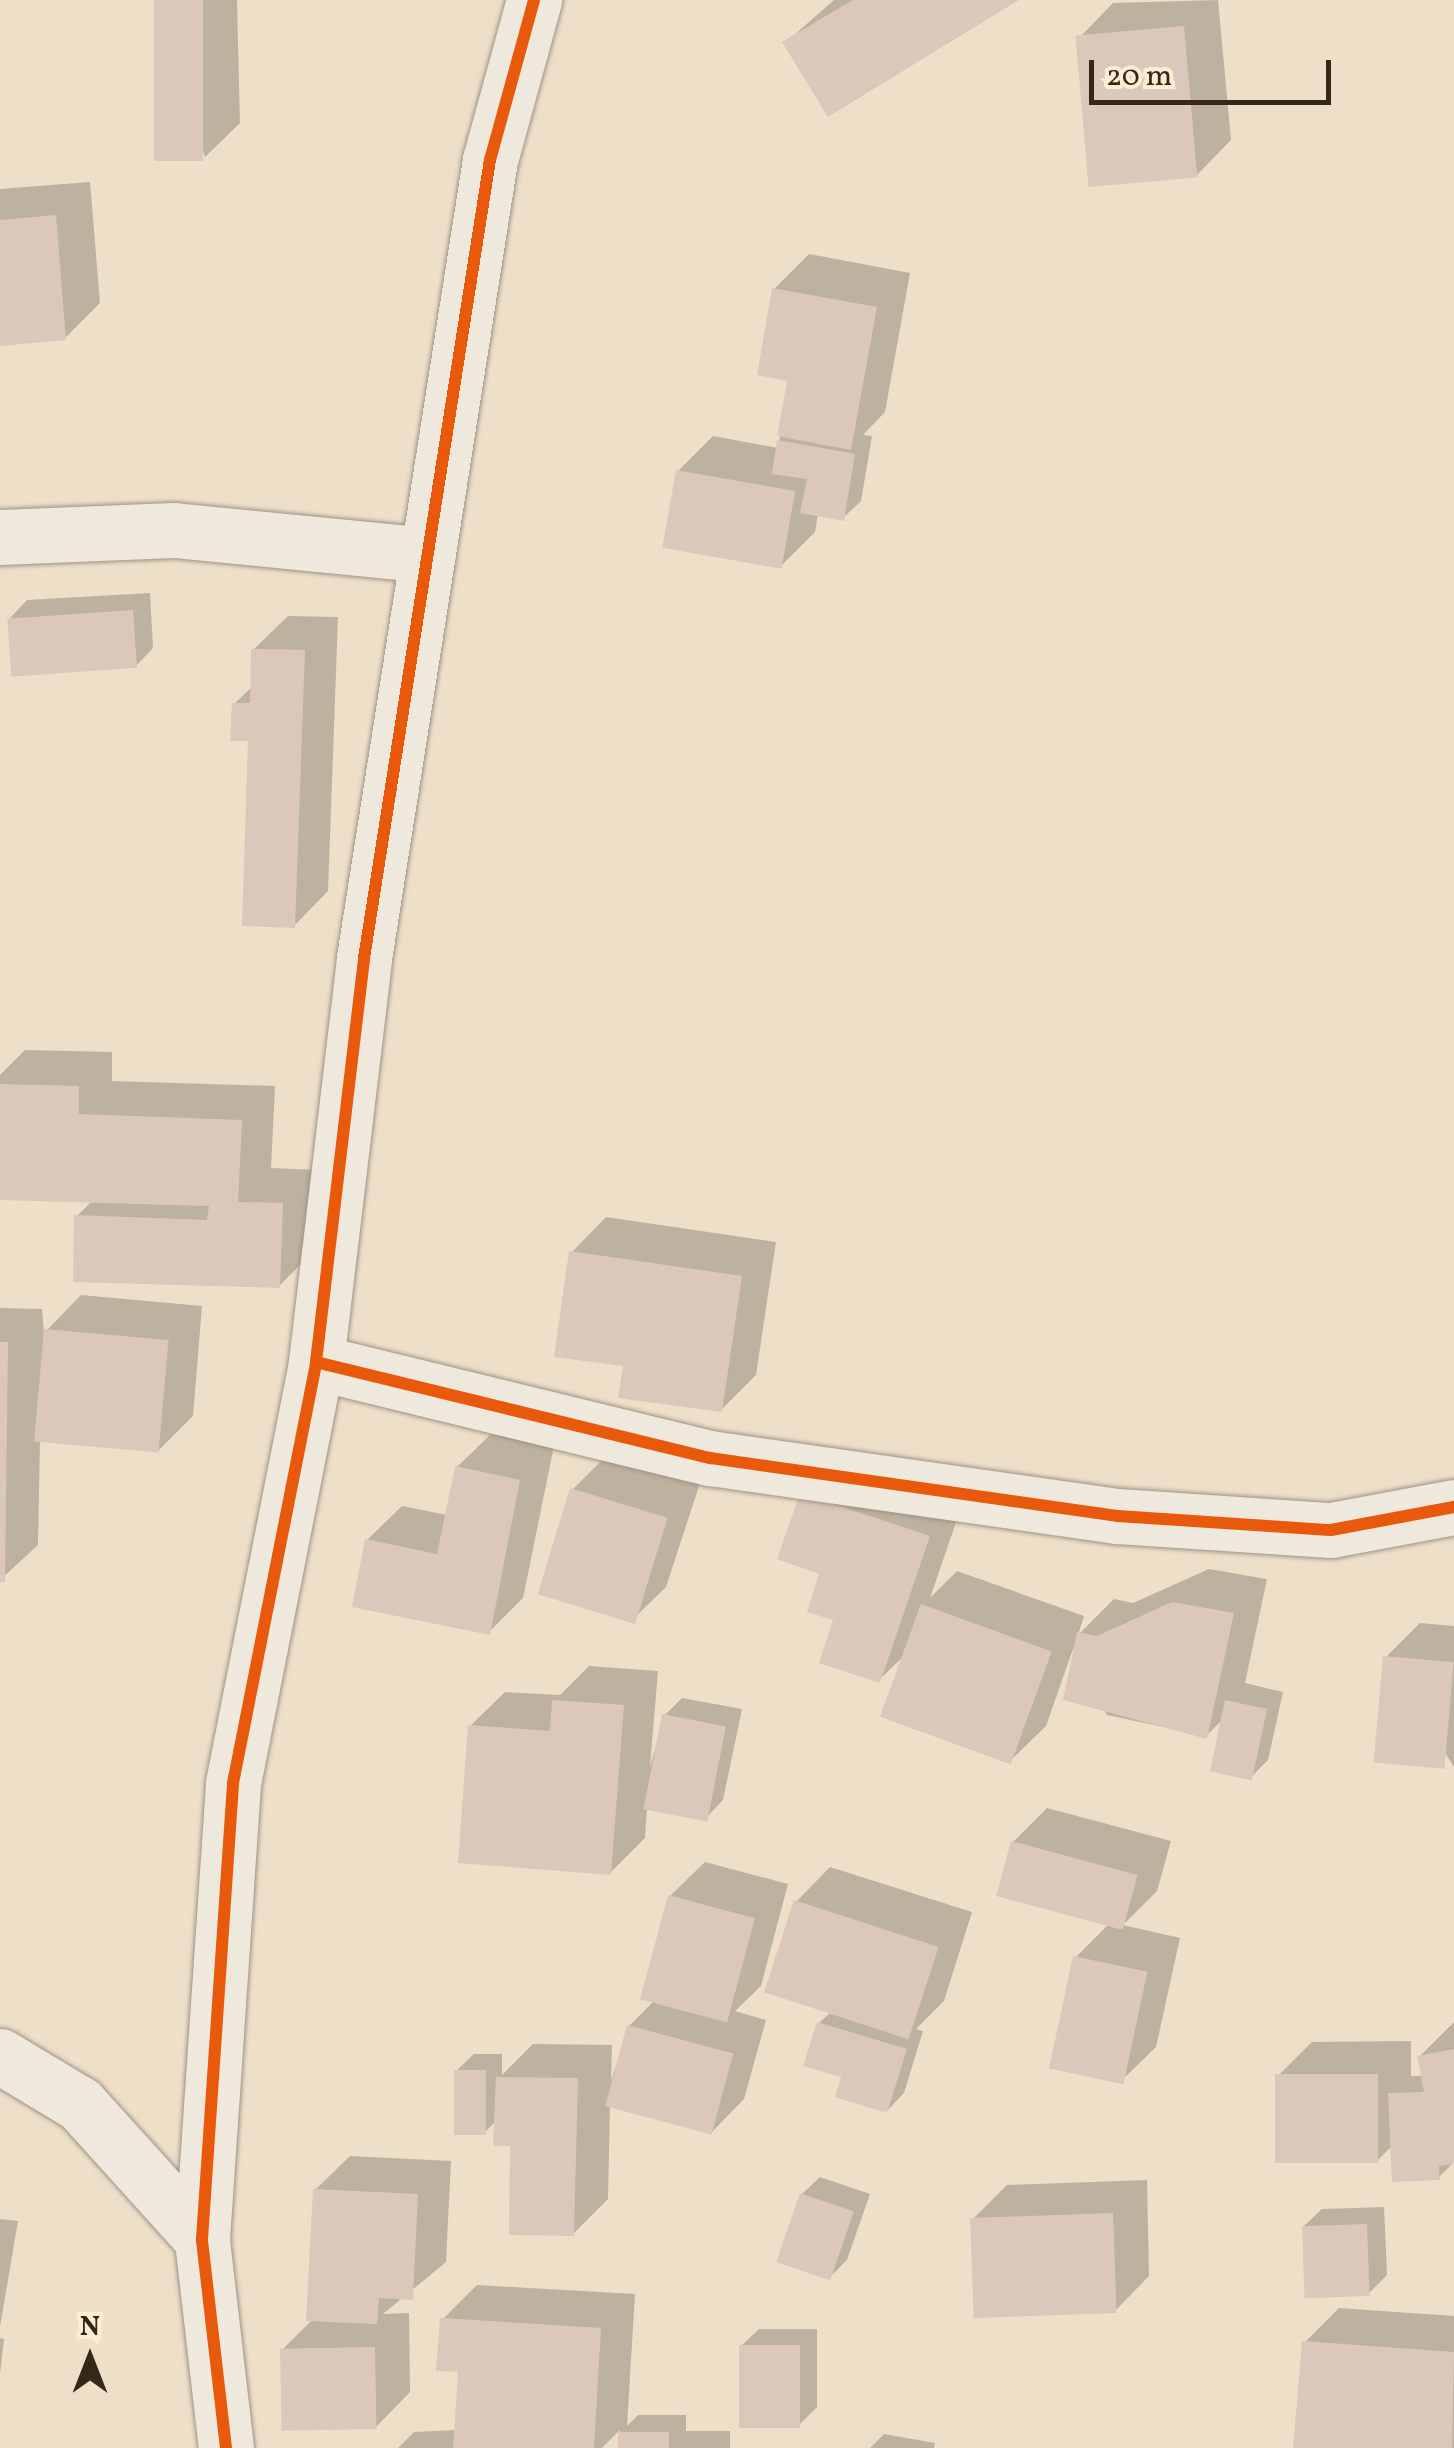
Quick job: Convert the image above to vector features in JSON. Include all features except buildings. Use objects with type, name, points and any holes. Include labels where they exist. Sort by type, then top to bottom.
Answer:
[{"type":"street","points":[[226,2448],[202,2239],[230,1802],[316,1362],[364,958],[490,160],[534,0]]},
{"type":"street","points":[[0,537],[174,530],[428,555]]},
{"type":"street","points":[[316,1362],[710,1458],[1118,1516],[1332,1530],[1454,1507]]},
{"type":"street","points":[[0,2056],[80,2104],[202,2239]]},
{"type":"cycle path","points":[[226,2448],[202,2239],[233,1783],[316,1362],[364,958],[490,160],[534,0]]},
{"type":"cycle path","points":[[316,1362],[710,1458],[1118,1516],[1331,1530],[1454,1507]]}]
